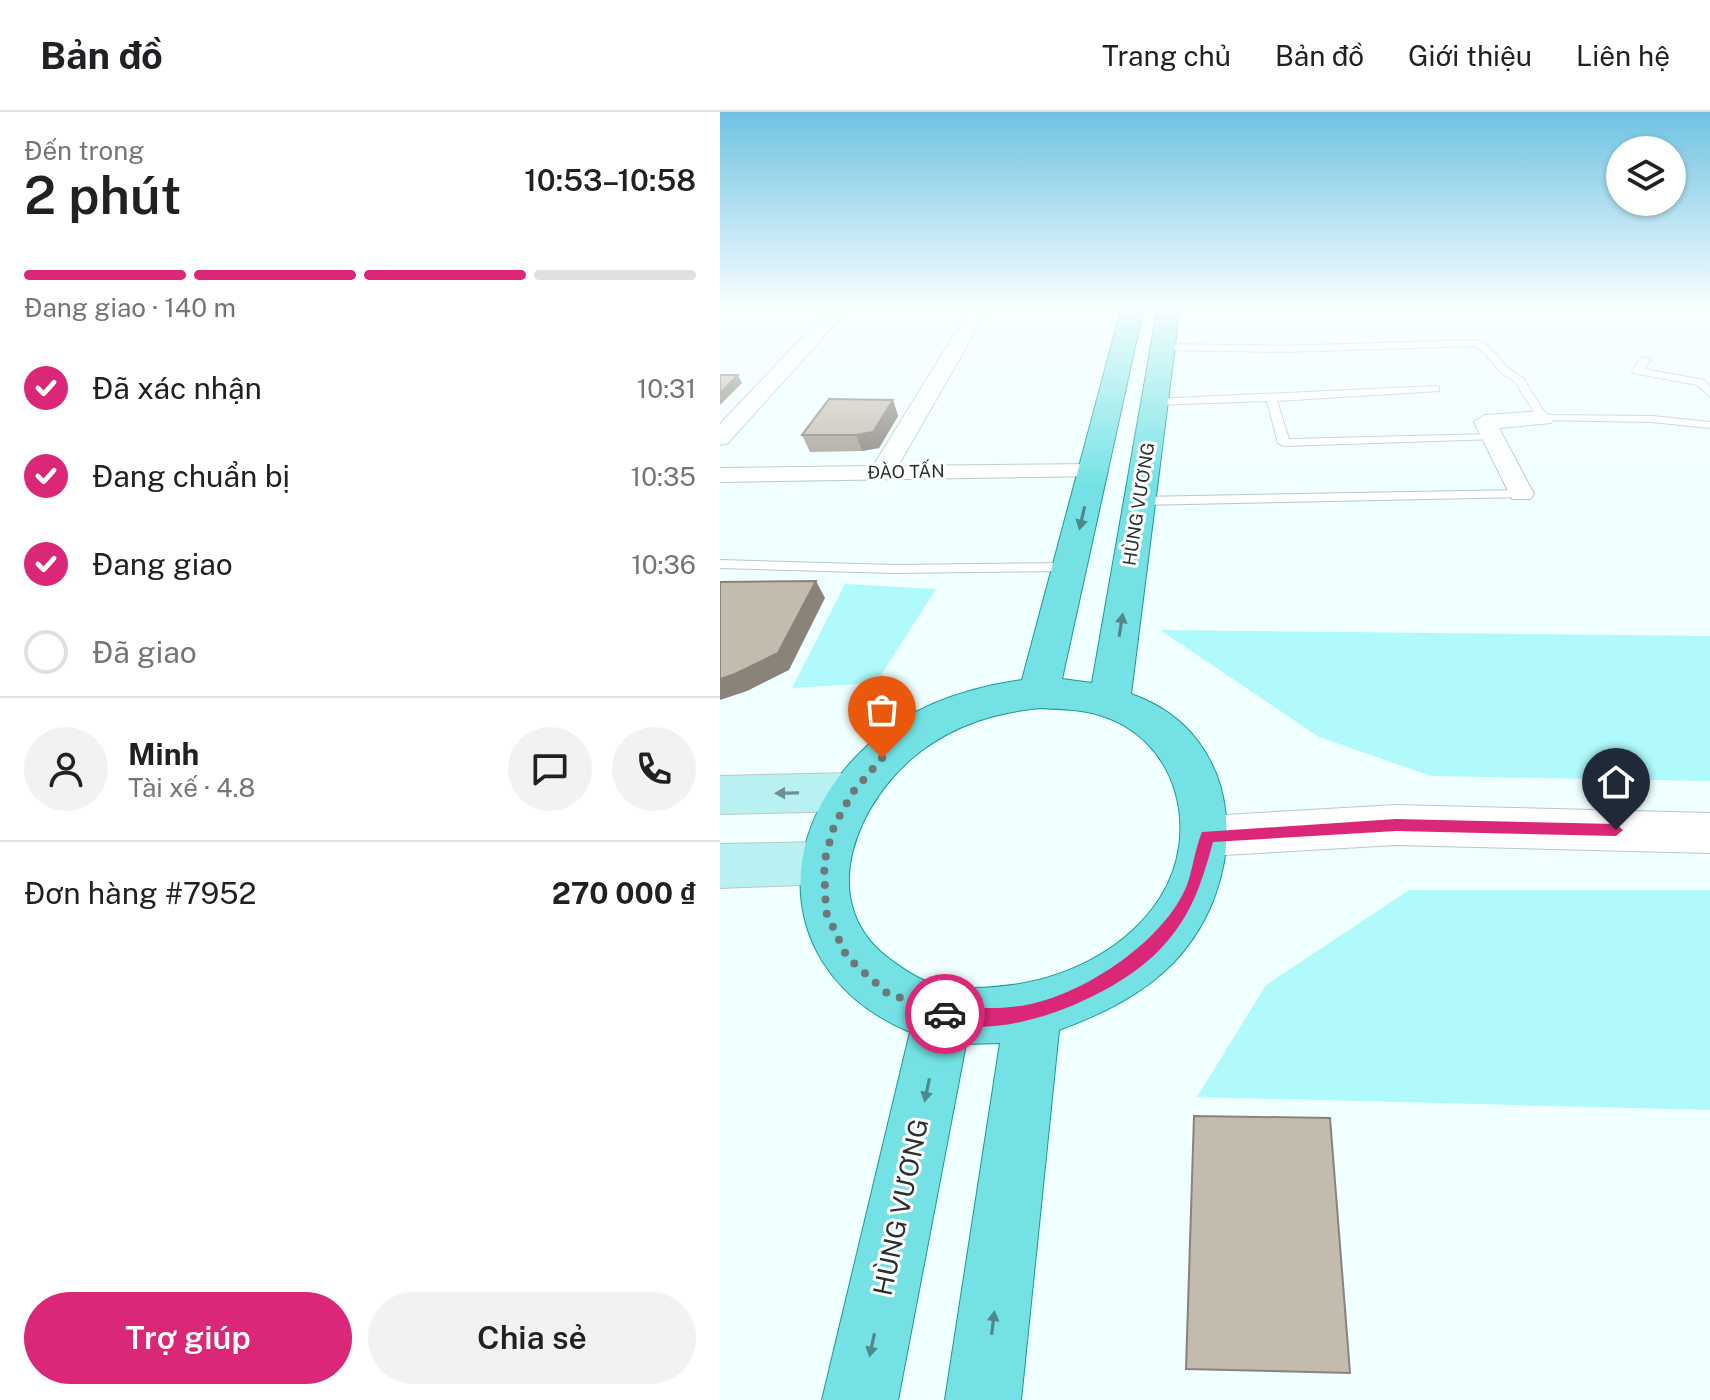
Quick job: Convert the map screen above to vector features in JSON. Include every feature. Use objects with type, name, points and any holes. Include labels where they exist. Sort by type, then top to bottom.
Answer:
[{"type":"main road","points":[[1039,693],[1118,366]]},
{"type":"main road","name":"HÙNG VƯƠNG","points":[[1109,702],[1160,366]]},
{"type":"main road","points":[[1039,693],[1075,694],[1109,702],[1149,721],[1182,751],[1201,790],[1207,836],[1193,890],[1157,942],[1102,985],[1033,1012],[987,1018],[943,1014],[887,993],[847,957],[826,912],[824,863],[834,826],[853,792],[882,758],[918,731],[956,711],[998,698],[1039,693]]},
{"type":"main road","points":[[720,795],[853,792]]},
{"type":"main road","points":[[720,866],[824,863]]},
{"type":"main road","points":[[983,1400],[1033,1012]]},
{"type":"main road","name":"HÙNG VƯƠNG","points":[[860,1400],[943,1014]]},
{"type":"street","points":[[720,438],[786,366]]},
{"type":"street","points":[[882,472],[945,366]]},
{"type":"street","points":[[1521,494],[1485,422],[1543,418]]},
{"type":"street","name":"ĐÀO TẤN","points":[[720,475],[1093,471]]},
{"type":"street","points":[[1207,836],[1396,825],[1710,833]]},
{"type":"lane","points":[[1501,366],[1519,380],[1543,418],[1652,419],[1710,425]]},
{"type":"lane","points":[[1641,366],[1637,371],[1700,382],[1710,394]]},
{"type":"lane","points":[[1154,402],[1435,389]]},
{"type":"lane","points":[[1271,398],[1284,443],[1492,437]]},
{"type":"lane","points":[[1139,501],[1521,494]]},
{"type":"lane","points":[[720,564],[894,569],[1070,567]]},
{"type":"shaded area","points":[[845,584],[936,589],[876,683],[792,688]]},
{"type":"shaded area","points":[[1160,630],[1710,636],[1710,781],[1431,776],[1319,737]]},
{"type":"shaded area","points":[[1409,890],[1710,890],[1710,1110],[1197,1097],[1266,985]]},
{"type":"building","points":[[720,375],[738,375],[720,393]]},
{"type":"building","points":[[829,399],[893,400],[873,432],[802,435]]},
{"type":"building","points":[[816,581],[778,653],[720,679],[720,582]]},
{"type":"building","points":[[1194,1116],[1330,1118],[1350,1373],[1186,1369]]},
{"type":"way so far","points":[[882,758],[853,792],[834,826],[824,863],[826,912],[847,957],[887,993],[945,1014]]},
{"type":"route","points":[[945,1014],[987,1018],[1033,1012],[1102,985],[1157,942],[1193,890],[1207,836],[1396,825],[1616,830]]}]
